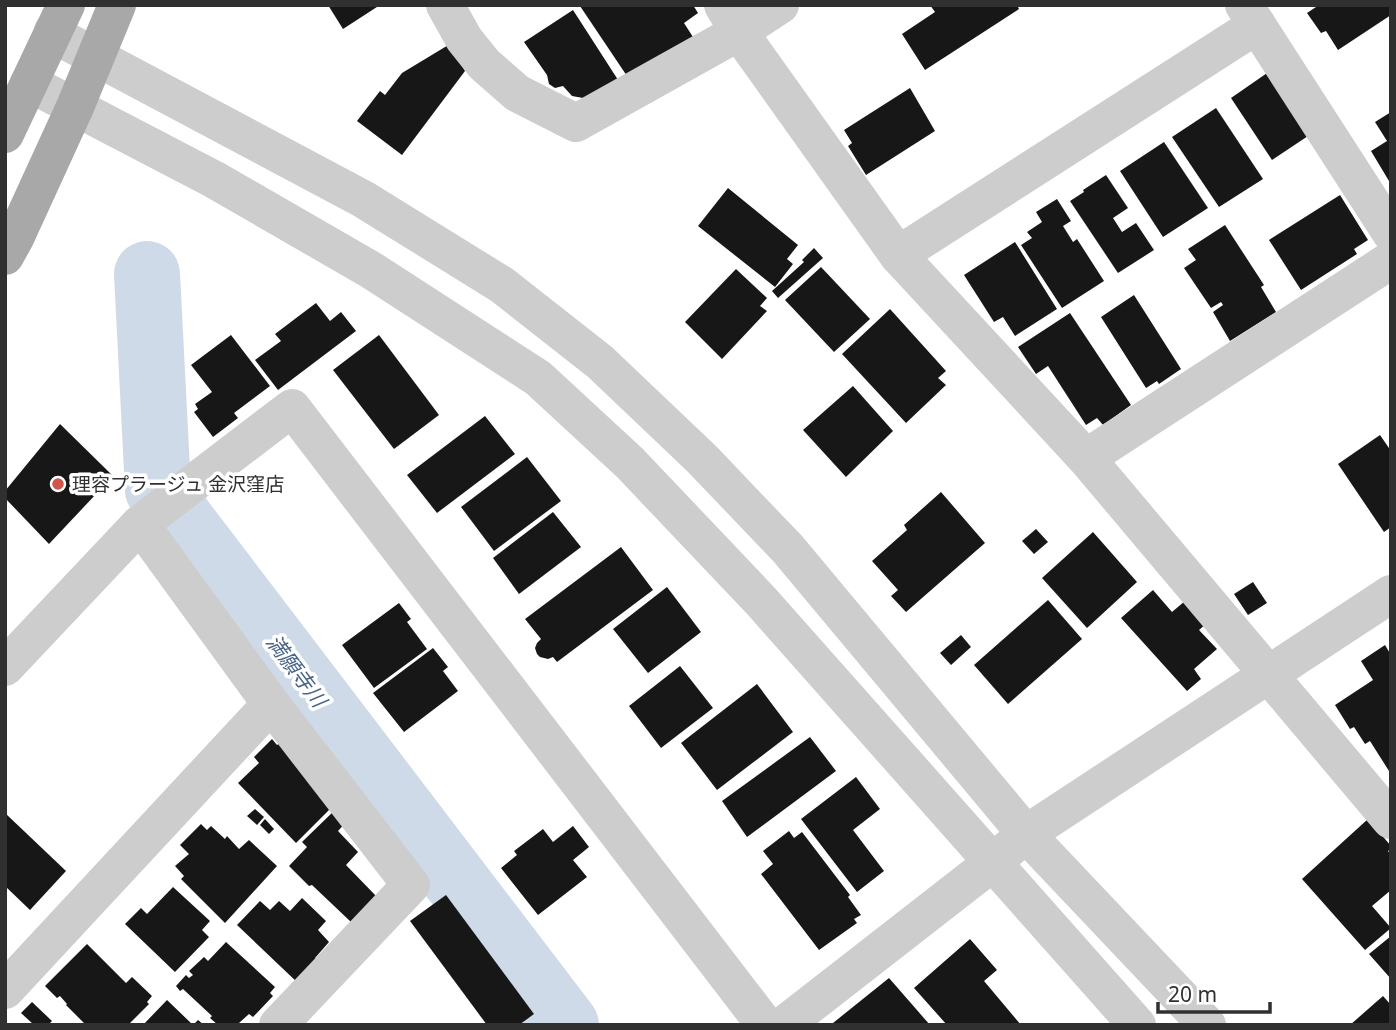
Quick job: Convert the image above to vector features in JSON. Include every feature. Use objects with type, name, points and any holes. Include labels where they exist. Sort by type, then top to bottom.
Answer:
[{"type":"main road","points":[[5,256],[75,107],[117,5]]},
{"type":"main road","points":[[5,134],[60,18]]},
{"type":"street","points":[[444,5],[464,39],[484,64],[517,93],[576,123],[731,18],[779,5]]},
{"type":"street","points":[[898,255],[1250,15],[1391,233]]},
{"type":"street","points":[[60,18],[66,41],[394,217],[502,285],[600,362],[702,459],[788,549],[1026,834],[1207,1025]]},
{"type":"street","points":[[731,18],[898,255],[1086,458],[1391,820]]},
{"type":"street","points":[[29,83],[215,180],[370,270],[538,378],[630,463],[751,591],[1137,1025]]},
{"type":"street","points":[[1086,458],[1391,260]]},
{"type":"street","points":[[5,667],[159,510],[292,408],[765,1025]]},
{"type":"street","points":[[159,510],[271,704],[411,886],[278,1025]]},
{"type":"street","points":[[784,1025],[1026,834],[1391,594]]},
{"type":"street","points":[[5,990],[271,704]]},
{"type":"building","points":[[328,5],[380,5],[343,29]]},
{"type":"building","points":[[693,5],[698,13],[684,23],[693,37],[629,79],[580,6]]},
{"type":"building","points":[[930,5],[1017,5],[1019,9],[925,70],[902,34],[935,12]]},
{"type":"building","points":[[1319,5],[1391,5],[1391,15],[1338,50],[1326,31],[1321,33],[1307,13]]},
{"type":"building","points":[[573,10],[620,83],[583,98],[572,96],[563,86],[555,88],[549,84],[547,75],[524,42]]},
{"type":"building","points":[[450,44],[465,71],[402,155],[357,121],[380,91],[385,95],[402,73]]},
{"type":"building","points":[[1270,71],[1311,134],[1272,160],[1231,98]]},
{"type":"building","points":[[910,88],[935,131],[866,175],[848,146],[852,143],[844,130]]},
{"type":"building","points":[[1216,108],[1263,179],[1219,207],[1172,137]]},
{"type":"building","points":[[1391,112],[1389,181],[1371,151],[1387,141],[1375,122]]},
{"type":"building","points":[[1164,142],[1208,208],[1163,237],[1120,171]]},
{"type":"building","points":[[1106,175],[1128,208],[1113,218],[1122,232],[1136,223],[1154,250],[1118,273],[1070,201]]},
{"type":"building","points":[[728,188],[798,245],[787,259],[793,264],[775,287],[698,226]]},
{"type":"building","points":[[1340,195],[1368,240],[1354,249],[1357,254],[1301,290],[1269,240]]},
{"type":"building","points":[[1057,199],[1071,221],[1063,226],[1073,242],[1077,239],[1104,281],[1062,308],[1021,245],[1032,238],[1027,232],[1042,222],[1036,212]]},
{"type":"building","points":[[1225,225],[1264,285],[1261,287],[1276,312],[1230,341],[1213,312],[1223,305],[1221,302],[1211,308],[1184,268],[1196,260],[1188,249]]},
{"type":"building","points":[[1015,242],[1057,309],[1015,336],[1003,317],[994,322],[964,275]]},
{"type":"building","points":[[814,248],[823,258],[778,298],[772,291],[804,262],[802,260]]},
{"type":"building","points":[[821,267],[870,319],[834,352],[785,300]]},
{"type":"building","points":[[736,269],[767,298],[760,306],[767,311],[722,359],[685,322]]},
{"type":"building","points":[[1134,295],[1181,369],[1159,384],[1157,381],[1146,388],[1101,317]]},
{"type":"building","points":[[316,303],[330,321],[341,312],[356,331],[278,390],[255,360],[281,341],[275,334]]},
{"type":"building","points":[[890,309],[946,371],[938,378],[946,385],[906,423],[842,354]]},
{"type":"building","points":[[1070,313],[1131,405],[1103,425],[1097,418],[1086,425],[1048,366],[1036,374],[1018,347]]},
{"type":"building","points":[[231,335],[270,386],[234,413],[238,418],[213,437],[194,412],[198,409],[195,404],[212,392],[191,365]]},
{"type":"building","points":[[379,335],[439,415],[394,449],[333,370]]},
{"type":"building","points":[[853,386],[893,431],[846,477],[803,430]]},
{"type":"building","points":[[485,416],[515,454],[437,513],[407,475]]},
{"type":"building","name":"理容プラージュ 金沢窪店","points":[[60,424],[113,476],[49,544],[5,498],[5,491]]},
{"type":"building","points":[[1380,435],[1391,451],[1391,527],[1384,532],[1338,464]]},
{"type":"building","points":[[527,457],[561,501],[494,551],[461,507]]},
{"type":"building","points":[[941,492],[985,543],[906,612],[891,596],[898,590],[872,561],[907,530],[904,525]]},
{"type":"building","points":[[553,512],[581,547],[519,594],[493,558]]},
{"type":"building","points":[[1036,529],[1048,542],[1034,554],[1022,541]]},
{"type":"building","points":[[1093,532],[1137,582],[1087,628],[1042,578]]},
{"type":"building","points":[[621,547],[653,590],[557,662],[553,657],[540,657],[535,648],[541,639],[525,619]]},
{"type":"building","points":[[1253,582],[1267,603],[1248,615],[1234,594]]},
{"type":"building","points":[[667,587],[701,632],[648,673],[613,629]]},
{"type":"building","points":[[1153,590],[1172,612],[1185,601],[1206,624],[1199,630],[1217,649],[1194,669],[1201,679],[1187,691],[1121,618]]},
{"type":"building","points":[[1048,600],[1082,639],[1008,704],[974,665]]},
{"type":"building","points":[[399,603],[411,619],[407,622],[427,649],[374,688],[342,645]]},
{"type":"building","points":[[961,635],[971,647],[951,665],[940,653]]},
{"type":"building","points":[[1385,645],[1391,655],[1389,771],[1370,741],[1365,744],[1354,727],[1350,729],[1335,705],[1373,680],[1361,661]]},
{"type":"building","points":[[433,648],[448,667],[443,671],[458,691],[404,732],[373,693]]},
{"type":"building","points":[[680,666],[713,708],[661,748],[629,706]]},
{"type":"building","points":[[757,684],[793,732],[717,790],[681,743]]},
{"type":"building","points":[[810,737],[836,771],[747,837],[722,801]]},
{"type":"building","points":[[272,739],[277,745],[280,743],[336,803],[296,843],[238,783],[259,763],[254,757]]},
{"type":"building","points":[[856,777],[880,809],[853,830],[884,871],[857,892],[801,819]]},
{"type":"building","points":[[255,809],[264,817],[257,825],[247,816]]},
{"type":"building","points":[[336,809],[348,820],[338,831],[358,852],[346,865],[376,896],[351,922],[289,866],[307,847],[302,842]]},
{"type":"building","points":[[5,813],[66,871],[30,910],[5,886]]},
{"type":"building","points":[[265,819],[274,829],[269,834],[260,825]]},
{"type":"building","points":[[1368,819],[1391,846],[1388,851],[1391,855],[1391,890],[1372,906],[1391,928],[1365,950],[1302,879]]},
{"type":"building","points":[[201,824],[207,830],[211,826],[225,839],[227,836],[239,849],[249,840],[277,866],[225,923],[181,879],[184,876],[175,866],[189,854],[180,845]]},
{"type":"building","points":[[573,826],[589,847],[573,860],[587,877],[538,915],[501,868],[517,855],[514,851],[543,829],[553,842]]},
{"type":"building","points":[[789,831],[794,838],[802,832],[850,895],[848,897],[861,915],[854,919],[857,923],[819,950],[761,874],[773,864],[763,851]]},
{"type":"building","points":[[173,887],[210,921],[202,930],[209,937],[175,972],[125,924],[141,908],[147,914]]},
{"type":"building","points":[[446,895],[534,1014],[519,1025],[487,1025],[410,921]]},
{"type":"building","points":[[302,898],[326,921],[318,930],[329,942],[315,958],[319,962],[299,984],[237,925],[260,901],[270,910],[279,901],[290,911]]},
{"type":"building","points":[[1391,936],[1391,979],[1369,954]]},
{"type":"building","points":[[970,939],[997,970],[984,981],[1021,1025],[947,1025],[914,988]]},
{"type":"building","points":[[226,942],[275,987],[270,993],[273,996],[253,1017],[249,1014],[239,1023],[241,1025],[218,1025],[183,989],[180,991],[176,986],[186,975],[189,978],[193,975],[189,971],[204,957],[208,961]]},
{"type":"building","points":[[87,944],[126,983],[132,977],[152,996],[147,1002],[149,1004],[128,1025],[86,1025],[60,996],[57,998],[45,986]]},
{"type":"building","points":[[889,978],[930,1025],[834,1025],[833,1023]]},
{"type":"building","points":[[1383,996],[1391,1005],[1391,1025],[1350,1025]]},
{"type":"building","points":[[167,1000],[193,1025],[143,1025]]},
{"type":"building","points":[[32,1002],[52,1021],[48,1025],[34,1025],[21,1013]]},
{"type":"waterway","name":"満願寺川","points":[[147,274],[158,490],[566,1025]]},
{"type":"place","name":"理容プラージュ 金沢窪店","points":[[58,484]]}]
